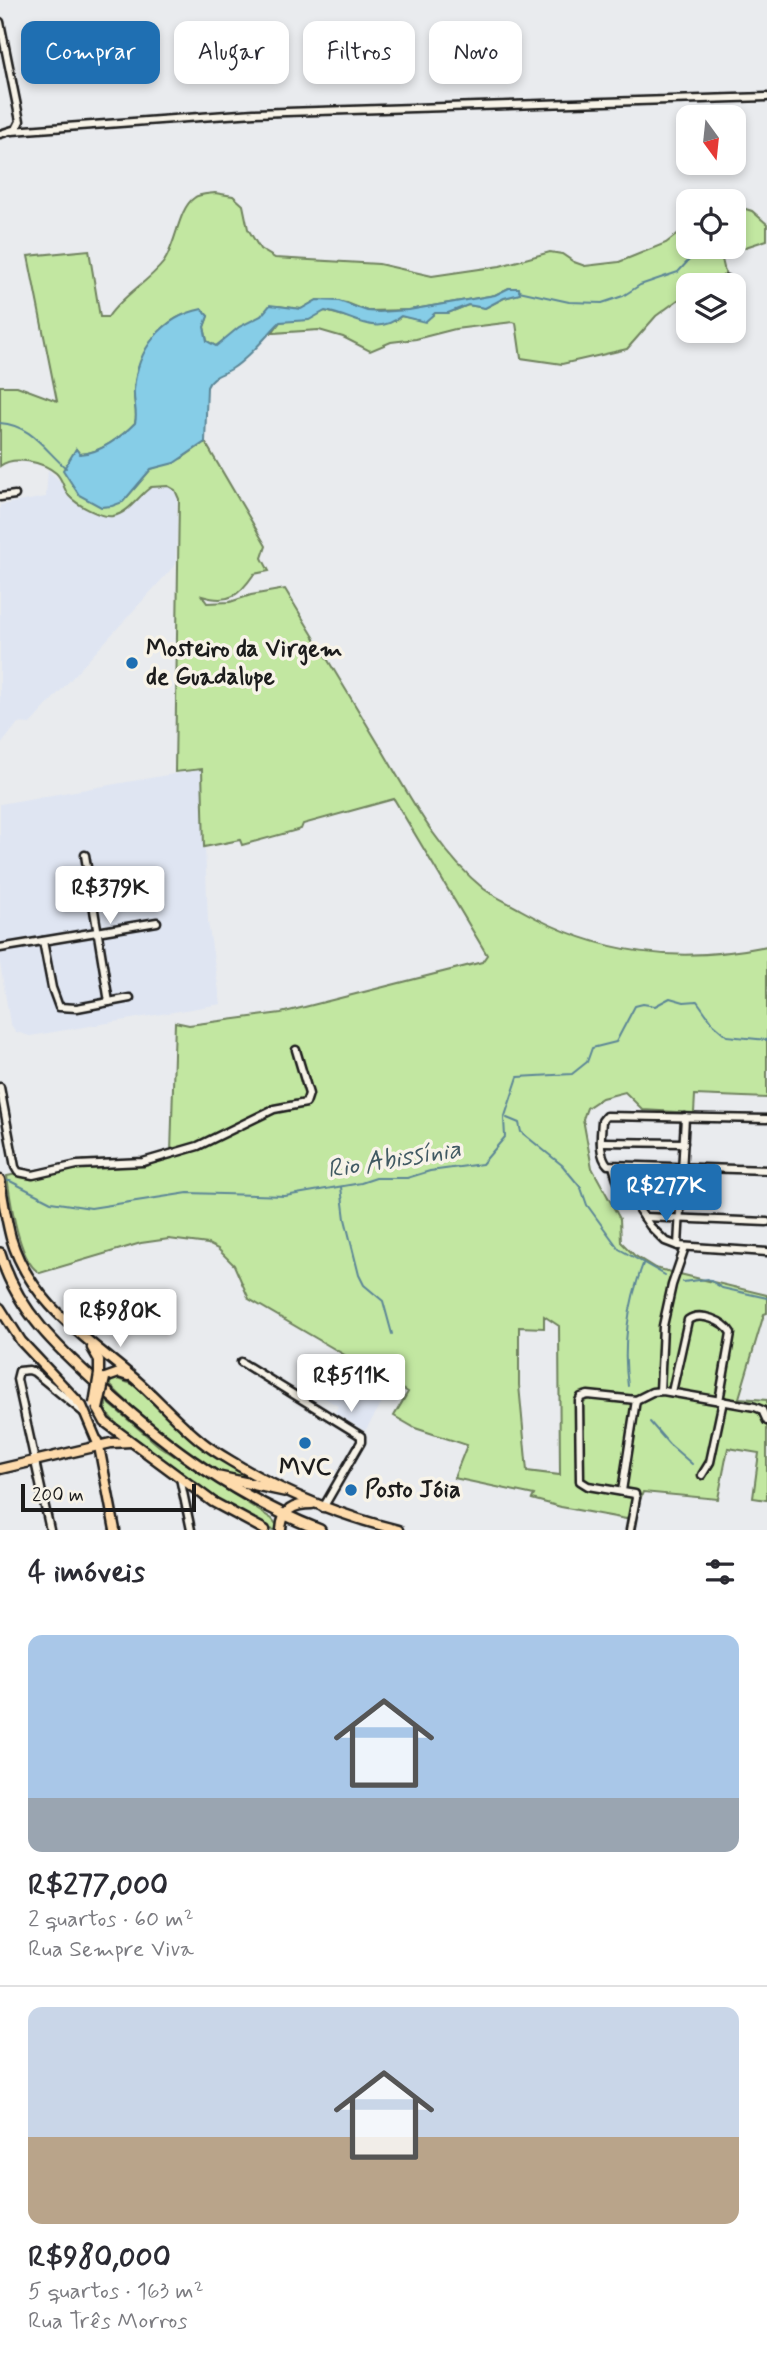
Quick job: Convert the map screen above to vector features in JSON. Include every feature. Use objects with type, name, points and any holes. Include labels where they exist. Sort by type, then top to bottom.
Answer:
[{"type":"highway","points":[[0,1253],[19,1297],[55,1344],[149,1430],[211,1475],[254,1501],[282,1525],[320,1530]]},
{"type":"highway","points":[[211,1475],[284,1491]]},
{"type":"main road","points":[[0,1181],[11,1238],[26,1272],[66,1324],[134,1378],[203,1444],[284,1491],[319,1506],[398,1530]]},
{"type":"main road","points":[[0,1308],[4,1324],[79,1401],[99,1446]]},
{"type":"main road","points":[[88,1341],[99,1360],[102,1376],[96,1406],[99,1446],[116,1530]]},
{"type":"main road","points":[[102,1376],[119,1373],[134,1378]]},
{"type":"main road","points":[[96,1406],[105,1422],[180,1478],[251,1526],[265,1530]]},
{"type":"main road","points":[[0,1469],[99,1446],[132,1442]]},
{"type":"main road","points":[[282,1525],[296,1506],[319,1506]]},
{"type":"street","points":[[0,22],[20,121],[12,131]]},
{"type":"street","points":[[0,133],[254,113],[767,97]]},
{"type":"street","points":[[0,497],[15,495]]},
{"type":"street","points":[[85,855],[109,1002]]},
{"type":"street","points":[[0,948],[157,922]]},
{"type":"street","points":[[43,941],[52,988],[59,1007],[77,1008],[130,998]]},
{"type":"street","points":[[0,1087],[18,1172],[33,1175],[77,1165],[138,1163],[198,1146],[274,1110],[306,1103],[309,1094],[296,1051]]},
{"type":"street","points":[[767,1119],[606,1116],[602,1121],[601,1142],[604,1162],[613,1166],[767,1170]]},
{"type":"street","points":[[660,1391],[663,1326],[681,1247],[685,1117]]},
{"type":"street","points":[[601,1142],[684,1143]]},
{"type":"street","points":[[613,1166],[615,1179],[665,1241],[681,1247],[767,1252]]},
{"type":"street","points":[[626,1191],[681,1192]]},
{"type":"street","points":[[644,1217],[767,1222]]},
{"type":"street","points":[[672,1392],[688,1320],[702,1315],[729,1328],[731,1333],[710,1462],[702,1475]]},
{"type":"street","points":[[241,1362],[361,1436],[362,1442],[319,1506]]},
{"type":"street","points":[[50,1530],[17,1379],[19,1371],[29,1370],[34,1373],[87,1416]]},
{"type":"street","points":[[630,1530],[636,1496],[588,1486],[580,1481],[581,1397],[588,1395],[636,1400],[652,1392],[672,1392],[755,1407],[762,1410],[767,1421]]},
{"type":"street","points":[[622,1491],[636,1400]]},
{"type":"street","points":[[180,1478],[191,1530]]},
{"type":"shaded area","points":[[48,470],[83,503],[148,475],[178,479],[176,564],[30,724],[18,723],[0,746],[0,505],[46,497]]},
{"type":"shaded area","points":[[202,769],[208,922],[221,1004],[30,1036],[16,1032],[10,1023],[0,963],[0,804]]},
{"type":"shaded area","points":[[342,1367],[357,1376],[362,1368],[392,1386],[365,1431],[335,1413],[338,1406],[323,1397]]},
{"type":"green space","points":[[215,193],[233,196],[243,205],[248,229],[260,249],[275,258],[379,264],[432,276],[500,266],[550,252],[562,254],[585,266],[619,262],[666,243],[676,235],[676,259],[722,259],[725,273],[676,273],[676,301],[656,316],[627,349],[562,364],[521,358],[516,323],[513,322],[455,329],[391,342],[370,351],[343,337],[319,330],[272,333],[280,322],[325,311],[355,319],[395,321],[401,316],[425,321],[435,313],[448,313],[468,305],[485,308],[519,294],[509,288],[495,295],[409,310],[367,311],[347,303],[317,300],[301,309],[279,306],[216,346],[207,341],[204,327],[208,316],[203,311],[189,313],[165,327],[147,349],[136,376],[135,423],[103,448],[80,454],[76,449],[67,466],[127,497],[151,469],[182,458],[205,442],[266,546],[262,558],[269,571],[254,574],[238,593],[232,596],[219,599],[202,596],[207,603],[230,602],[285,589],[414,805],[453,859],[484,889],[551,925],[610,946],[641,952],[703,954],[767,946],[767,1098],[695,1095],[694,1113],[643,1110],[625,1092],[602,1098],[587,1108],[583,1119],[592,1168],[620,1219],[621,1242],[634,1255],[655,1268],[767,1295],[767,1313],[764,1314],[739,1398],[767,1400],[767,1500],[753,1498],[759,1453],[728,1448],[718,1499],[643,1492],[632,1520],[561,1507],[532,1499],[534,1495],[454,1478],[467,1445],[415,1428],[394,1416],[408,1392],[249,1299],[234,1265],[218,1249],[208,1244],[169,1239],[141,1243],[40,1273],[26,1257],[17,1229],[7,1176],[86,1160],[142,1159],[171,1153],[175,1022],[189,1025],[281,1013],[482,962],[487,955],[394,799],[303,824],[301,829],[242,845],[240,840],[204,847],[202,769],[175,772],[179,499],[175,490],[168,486],[151,487],[129,508],[108,516],[73,500],[58,475],[44,466],[20,460],[0,466],[0,386],[17,386],[57,401],[28,256],[89,250],[100,317],[108,317],[163,263],[184,210],[201,195]],"holes":[[[544,1316],[559,1326],[560,1475],[527,1471],[519,1385],[519,1327],[544,1328]]]},
{"type":"green space","points":[[746,209],[767,224],[767,240],[746,247]]},
{"type":"green space","points":[[114,1378],[135,1385],[204,1448],[268,1485],[226,1475],[192,1456],[147,1420],[109,1384]]},
{"type":"green space","points":[[106,1401],[159,1446],[272,1519],[277,1525],[276,1530],[253,1522],[208,1495],[117,1425],[106,1412]]},
{"type":"water","points":[[509,288],[519,288],[520,294],[504,298],[485,308],[468,305],[448,313],[435,313],[425,322],[401,316],[382,325],[373,325],[325,311],[309,320],[280,322],[246,358],[209,383],[205,442],[174,463],[151,469],[123,502],[101,507],[79,495],[63,470],[76,449],[80,454],[102,448],[135,423],[136,375],[146,348],[164,327],[188,313],[202,309],[208,316],[204,327],[207,341],[216,346],[239,327],[261,316],[270,305],[301,309],[317,300],[339,301],[367,311],[409,310],[495,295]]},
{"type":"waterway","points":[[519,291],[569,302],[602,303],[623,296],[640,285],[678,272],[690,259]]},
{"type":"waterway","points":[[0,423],[29,433],[66,468]]},
{"type":"waterway","name":"Rio Abissínia","points":[[5,1181],[51,1202],[91,1208],[188,1193],[285,1196],[376,1178],[407,1178],[430,1171],[482,1164],[505,1137],[504,1119],[518,1077],[572,1074],[587,1062],[592,1048],[616,1042],[635,1006],[655,1006],[670,998],[684,1002],[697,1001],[714,1025],[727,1036],[767,1040]]},
{"type":"waterway","points":[[507,1118],[519,1123],[521,1132],[562,1165],[581,1188],[587,1205],[619,1249],[665,1275]]},
{"type":"waterway","points":[[341,1187],[345,1219],[359,1275],[364,1285],[383,1301],[392,1334]]},
{"type":"waterway","points":[[628,1386],[628,1324],[633,1294],[643,1264]]},
{"type":"waterway","points":[[683,1282],[708,1279],[722,1288],[767,1298]]},
{"type":"waterway","points":[[650,1422],[669,1444],[692,1464]]},
{"type":"place","name":"Mosteiro da Virgem de Guadalupe","points":[[132,663]]},
{"type":"place","name":"MVC","points":[[305,1443]]},
{"type":"place","name":"Posto Jóia","points":[[351,1490]]}]
